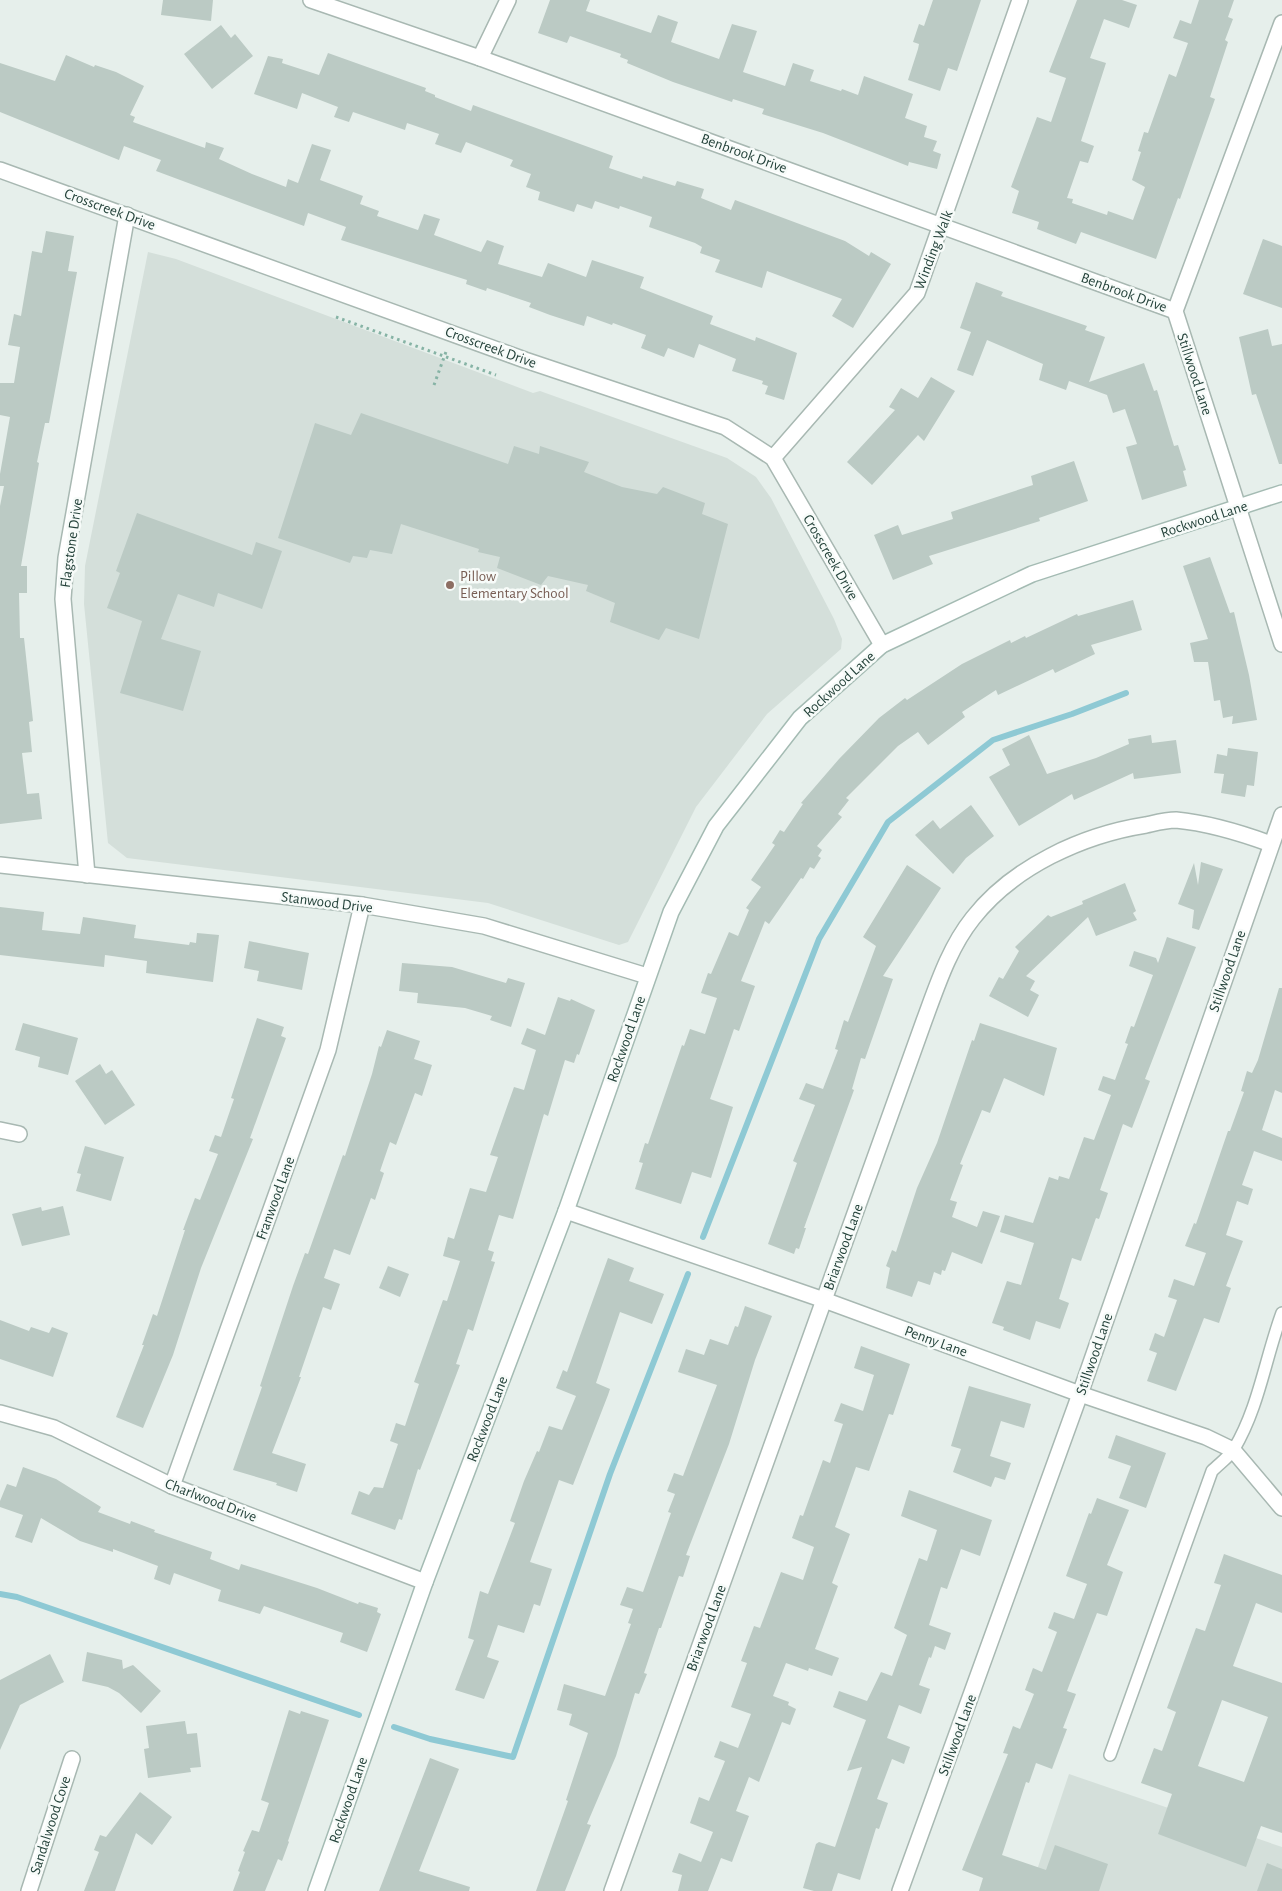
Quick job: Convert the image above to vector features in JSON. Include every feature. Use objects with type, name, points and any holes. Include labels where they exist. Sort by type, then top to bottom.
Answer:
[{"type":"street","name":"Benbrook Drive","points":[[311,0],[480,58],[1175,311]]},
{"type":"street","points":[[480,58],[508,0]]},
{"type":"street","name":"Winding Walk","points":[[773,458],[917,293],[1020,0]]},
{"type":"street","points":[[1175,311],[1282,23]]},
{"type":"street","name":"Crosscreek Drive","points":[[0,170],[526,360],[725,427],[773,458],[882,645]]},
{"type":"street","name":"Flagstone Drive","points":[[87,875],[63,599],[66,558],[127,215]]},
{"type":"street","name":"Stillwood Lane","points":[[1175,311],[1282,644]]},
{"type":"street","name":"Rockwood Lane","points":[[316,1891],[425,1582],[566,1211],[671,912],[716,826],[800,718],[882,645],[1032,574],[1282,494]]},
{"type":"street","name":"Stillwood Lane","points":[[900,1891],[1080,1394],[1282,815]]},
{"type":"street","name":"Briarwood Lane","points":[[612,1891],[944,965],[972,919],[996,892],[1028,869],[1079,844],[1130,827],[1174,820],[1221,828],[1271,844]]},
{"type":"street","name":"Stanwood Drive","points":[[0,865],[362,905],[484,926],[647,976]]},
{"type":"street","name":"Franwood Lane","points":[[172,1486],[328,1050],[362,905]]},
{"type":"street","points":[[0,1130],[19,1134]]},
{"type":"street","name":"Penny Lane","points":[[566,1211],[824,1300],[1080,1394],[1206,1437],[1233,1450],[1282,1508]]},
{"type":"street","name":"Charlwood Drive","points":[[0,1413],[54,1428],[172,1486],[425,1582]]},
{"type":"street","name":"Sandalwood Cove","points":[[29,1891],[72,1759]]},
{"type":"lane","points":[[1110,1755],[1212,1471],[1233,1450],[1256,1404],[1277,1342],[1282,1313]]},
{"type":"path","points":[[336,317],[496,375]]},
{"type":"path","points":[[434,385],[448,348]]},
{"type":"shaded area","name":"Pillow Elementary School","points":[[148,252],[176,259],[533,393],[540,391],[727,458],[756,477],[771,498],[834,619],[842,639],[841,649],[767,714],[696,807],[628,942],[619,945],[488,903],[127,858],[108,843],[84,604],[85,566]]},
{"type":"shaded area","points":[[1069,1774],[1282,1847],[1282,1891],[1030,1891]]},
{"type":"building","points":[[163,0],[213,0],[211,21],[161,15]]},
{"type":"building","points":[[550,0],[590,0],[586,11],[651,33],[658,15],[678,22],[671,42],[719,59],[732,24],[757,31],[743,72],[785,86],[793,63],[814,70],[810,81],[841,91],[842,89],[858,95],[864,76],[913,94],[905,118],[927,126],[924,137],[937,141],[933,151],[941,154],[937,169],[909,162],[908,166],[823,133],[762,114],[764,109],[733,99],[732,102],[673,82],[627,63],[628,60],[620,57],[621,54],[570,36],[567,43],[538,33]]},
{"type":"building","points":[[933,0],[981,0],[957,71],[948,68],[940,91],[908,80],[919,44],[913,42],[919,24],[924,26]]},
{"type":"building","points":[[1077,0],[1122,0],[1137,5],[1129,28],[1104,19],[1090,58],[1106,63],[1081,141],[1094,146],[1088,163],[1080,161],[1067,198],[1073,199],[1072,203],[1107,215],[1108,211],[1133,220],[1145,187],[1132,180],[1141,152],[1138,151],[1144,132],[1148,133],[1169,74],[1176,77],[1188,43],[1173,38],[1180,20],[1191,24],[1199,0],[1234,0],[1228,17],[1233,19],[1225,40],[1228,42],[1210,97],[1215,99],[1180,199],[1178,198],[1156,259],[1081,232],[1076,244],[1037,229],[1039,222],[1012,213],[1019,191],[1011,187],[1037,117],[1051,122],[1066,78],[1049,72]]},
{"type":"building","points":[[221,25],[231,38],[235,34],[253,56],[212,89],[184,54]]},
{"type":"building","points":[[328,53],[426,88],[425,91],[435,95],[435,97],[471,111],[473,105],[613,156],[609,168],[642,179],[643,176],[675,186],[677,181],[704,189],[701,198],[731,210],[735,200],[845,241],[869,256],[871,252],[891,264],[853,328],[832,316],[842,299],[767,271],[762,288],[715,272],[720,260],[700,253],[702,247],[695,243],[649,227],[652,217],[620,206],[619,209],[595,201],[592,209],[577,204],[574,212],[538,200],[540,192],[526,187],[531,174],[510,166],[513,160],[466,142],[461,153],[435,144],[439,134],[407,123],[405,130],[353,112],[349,122],[334,117],[338,107],[302,93],[297,109],[254,94],[268,56],[283,59],[282,63],[319,75]]},
{"type":"building","points":[[66,55],[94,67],[95,65],[116,72],[144,86],[130,115],[135,117],[133,122],[205,148],[206,142],[224,148],[219,159],[252,174],[286,187],[288,179],[298,183],[312,144],[331,150],[320,180],[363,196],[360,204],[379,211],[377,216],[418,230],[424,214],[440,219],[434,235],[481,252],[487,240],[504,246],[498,264],[542,277],[548,263],[586,277],[592,260],[644,277],[640,288],[713,316],[710,324],[755,341],[756,337],[797,353],[784,400],[765,394],[768,386],[762,384],[763,381],[732,371],[736,359],[699,344],[694,358],[668,348],[664,357],[641,348],[646,335],[587,316],[584,326],[550,315],[529,307],[531,303],[487,288],[486,291],[466,284],[467,280],[341,240],[346,227],[308,213],[304,226],[156,171],[161,160],[124,146],[119,160],[0,112],[0,63],[55,81]]},
{"type":"building","points":[[46,231],[74,236],[68,271],[77,272],[49,423],[45,423],[37,462],[39,463],[21,566],[27,566],[27,593],[19,593],[20,638],[24,638],[33,721],[29,722],[32,752],[22,753],[27,794],[39,793],[42,819],[0,824],[0,506],[4,486],[0,486],[0,474],[10,417],[0,415],[0,383],[14,383],[20,347],[8,345],[14,314],[21,316],[32,251],[42,253]]},
{"type":"building","points":[[1263,239],[1282,246],[1282,308],[1243,294]]},
{"type":"building","points":[[976,282],[1003,292],[1001,296],[1087,326],[1085,330],[1105,337],[1089,382],[1144,363],[1154,391],[1157,390],[1174,446],[1178,445],[1186,470],[1183,471],[1187,486],[1142,500],[1126,447],[1137,444],[1125,409],[1113,413],[1107,395],[1069,381],[1066,390],[1039,380],[1043,364],[987,340],[973,376],[957,370],[971,332],[960,328]]},
{"type":"building","points":[[1268,329],[1272,346],[1282,344],[1282,464],[1279,464],[1256,394],[1252,395],[1239,337]]},
{"type":"building","points":[[931,377],[955,391],[924,441],[918,435],[872,485],[847,462],[895,410],[889,407],[901,388],[918,398]]},
{"type":"building","points":[[361,413],[508,464],[514,446],[539,454],[540,446],[589,462],[584,472],[622,487],[657,494],[663,487],[705,503],[702,514],[728,524],[699,639],[666,628],[659,640],[610,622],[615,603],[586,591],[588,585],[548,576],[541,585],[497,568],[500,557],[478,552],[479,549],[401,524],[392,554],[370,550],[367,558],[353,556],[350,563],[278,538],[315,423],[351,435]]},
{"type":"building","points":[[1074,461],[1088,501],[1039,518],[1040,521],[929,556],[933,564],[893,580],[874,535],[898,525],[902,535],[953,519],[951,512],[1033,485],[1031,476]]},
{"type":"building","points":[[137,513],[252,555],[256,542],[282,551],[262,609],[218,593],[214,607],[178,594],[161,639],[201,651],[183,711],[120,693],[142,621],[107,608],[120,573],[116,571]]},
{"type":"building","points":[[1210,557],[1230,613],[1234,612],[1249,675],[1257,720],[1232,724],[1233,716],[1223,718],[1220,700],[1214,701],[1208,662],[1194,662],[1190,643],[1208,639],[1183,566]]},
{"type":"building","points":[[1133,600],[1142,630],[1091,645],[1095,654],[1055,673],[1053,669],[998,695],[996,690],[962,712],[965,717],[928,745],[918,732],[898,746],[846,798],[849,800],[838,814],[842,817],[817,846],[822,850],[818,856],[821,858],[814,869],[810,867],[803,879],[801,878],[769,924],[765,921],[741,981],[755,986],[739,1031],[734,1029],[710,1099],[733,1107],[711,1178],[692,1172],[681,1204],[635,1189],[643,1163],[639,1162],[645,1143],[648,1144],[682,1045],[684,1046],[690,1029],[705,1034],[717,998],[701,993],[708,973],[711,974],[729,932],[738,936],[749,910],[746,908],[761,887],[751,880],[775,845],[772,843],[780,830],[784,832],[803,804],[801,803],[839,759],[879,718],[905,698],[907,700],[962,664],[1010,640],[1011,643],[1025,636],[1026,638],[1077,614],[1078,616]]},
{"type":"building","points":[[1029,735],[1047,774],[1096,758],[1129,744],[1128,739],[1151,735],[1152,743],[1176,740],[1181,773],[1134,779],[1133,773],[1074,800],[1072,794],[1019,826],[989,777],[1010,765],[1002,749]]},
{"type":"building","points":[[1228,748],[1258,752],[1254,786],[1247,785],[1245,797],[1221,793],[1224,774],[1214,773],[1217,754],[1227,756]]},
{"type":"building","points":[[971,805],[994,836],[966,858],[953,874],[915,835],[933,820],[940,829]]},
{"type":"building","points":[[1201,862],[1223,869],[1199,930],[1192,928],[1194,910],[1178,904],[1194,863],[1198,885]]},
{"type":"building","points":[[907,865],[941,888],[883,976],[893,979],[865,1059],[861,1058],[852,1089],[854,1090],[804,1228],[806,1228],[799,1249],[796,1248],[794,1254],[768,1244],[797,1163],[793,1161],[815,1105],[799,1099],[806,1083],[823,1089],[838,1050],[835,1049],[844,1020],[848,1022],[876,946],[863,937]]},
{"type":"building","points":[[1125,883],[1136,911],[1133,913],[1137,920],[1096,936],[1088,917],[1026,976],[1035,981],[1030,990],[1039,995],[1028,1017],[989,996],[999,977],[1003,979],[1019,951],[1015,947],[1048,915],[1051,917],[1083,904],[1082,901]]},
{"type":"building","points":[[0,907],[44,912],[42,930],[80,934],[83,917],[136,925],[134,938],[189,945],[190,942],[196,943],[197,933],[219,935],[213,982],[146,973],[147,961],[105,955],[104,967],[0,955]]},
{"type":"building","points":[[1167,937],[1196,947],[1145,1079],[1150,1081],[1132,1128],[1123,1124],[1100,1190],[1108,1193],[1099,1219],[1096,1218],[1081,1261],[1072,1258],[1059,1299],[1069,1303],[1060,1329],[1036,1321],[1030,1340],[1003,1330],[1004,1327],[992,1323],[1007,1281],[1021,1285],[1034,1243],[1000,1232],[1005,1215],[1033,1223],[1049,1177],[1058,1180],[1059,1176],[1069,1179],[1084,1137],[1094,1140],[1111,1095],[1098,1090],[1103,1076],[1115,1080],[1128,1044],[1125,1043],[1131,1026],[1134,1027],[1153,975],[1129,966],[1134,951],[1156,958],[1158,963]]},
{"type":"building","points":[[249,941],[309,953],[302,990],[257,981],[259,971],[244,968]]},
{"type":"building","points":[[402,963],[452,967],[506,983],[508,978],[525,983],[511,1027],[490,1020],[492,1016],[465,1008],[417,1003],[418,993],[399,991]]},
{"type":"building","points":[[1279,988],[1282,988],[1282,1093],[1275,1090],[1262,1130],[1282,1138],[1282,1161],[1254,1151],[1242,1185],[1253,1189],[1248,1205],[1237,1201],[1226,1235],[1243,1241],[1226,1286],[1231,1288],[1219,1323],[1204,1318],[1176,1391],[1147,1381],[1157,1353],[1149,1350],[1155,1333],[1164,1337],[1177,1300],[1168,1297],[1174,1279],[1194,1286],[1206,1253],[1185,1246],[1194,1223],[1196,1224],[1228,1131],[1230,1131],[1244,1092],[1241,1091],[1247,1071],[1252,1073],[1258,1060]]},
{"type":"building","points":[[558,997],[570,1001],[571,999],[595,1010],[579,1055],[577,1054],[574,1063],[565,1060],[548,1116],[544,1114],[513,1219],[499,1215],[488,1250],[494,1252],[491,1261],[495,1262],[473,1331],[468,1329],[456,1364],[460,1365],[420,1470],[418,1469],[402,1520],[399,1519],[395,1530],[351,1514],[359,1491],[369,1495],[374,1487],[383,1488],[398,1444],[390,1441],[396,1423],[405,1426],[419,1384],[414,1382],[443,1300],[447,1301],[460,1261],[443,1256],[448,1237],[454,1239],[470,1188],[486,1192],[498,1157],[490,1155],[514,1087],[524,1090],[536,1050],[521,1044],[527,1028],[545,1035]]},
{"type":"building","points":[[257,1018],[284,1027],[281,1036],[286,1038],[250,1138],[253,1139],[201,1268],[173,1355],[143,1428],[116,1417],[144,1345],[142,1345],[153,1314],[157,1316],[185,1230],[183,1230],[195,1198],[200,1200],[218,1154],[209,1151],[215,1135],[221,1137],[234,1099],[231,1098]]},
{"type":"building","points":[[23,1023],[78,1038],[68,1075],[38,1067],[40,1057],[15,1050]]},
{"type":"building","points":[[980,1023],[1057,1048],[1044,1096],[1004,1078],[990,1113],[982,1110],[960,1164],[963,1165],[950,1200],[957,1202],[952,1217],[977,1227],[983,1211],[1000,1216],[982,1264],[952,1252],[945,1271],[942,1270],[941,1275],[934,1272],[930,1285],[918,1281],[912,1297],[886,1288],[890,1268],[886,1266],[892,1250],[896,1252],[917,1188],[937,1143],[972,1040],[974,1041]]},
{"type":"building","points":[[387,1030],[420,1041],[414,1059],[432,1065],[422,1096],[415,1093],[396,1145],[390,1142],[380,1171],[384,1173],[375,1200],[371,1198],[350,1255],[334,1249],[324,1278],[340,1284],[331,1310],[323,1307],[299,1377],[301,1377],[272,1453],[306,1464],[297,1492],[276,1485],[277,1483],[233,1470],[262,1387],[260,1386],[293,1286],[305,1253],[308,1254],[343,1155],[345,1156],[372,1074],[379,1046],[381,1047]]},
{"type":"building","points":[[100,1064],[106,1074],[112,1070],[135,1105],[105,1125],[75,1081]]},
{"type":"building","points":[[85,1146],[124,1157],[111,1201],[76,1191],[81,1174],[77,1173]]},
{"type":"building","points":[[63,1206],[70,1235],[22,1246],[12,1214],[41,1207],[42,1211]]},
{"type":"building","points":[[608,1258],[634,1268],[629,1281],[664,1294],[652,1324],[620,1312],[596,1383],[610,1389],[608,1395],[573,1485],[559,1480],[530,1562],[552,1569],[540,1606],[534,1604],[524,1633],[498,1625],[487,1657],[499,1661],[484,1699],[455,1690],[474,1640],[468,1638],[480,1591],[488,1594],[515,1523],[510,1521],[524,1481],[537,1451],[539,1452],[549,1426],[562,1430],[576,1396],[556,1388],[563,1370],[567,1372]]},
{"type":"building","points":[[388,1266],[409,1274],[400,1297],[379,1288]]},
{"type":"building","points":[[745,1306],[772,1316],[755,1360],[729,1444],[686,1555],[690,1556],[683,1577],[679,1576],[661,1628],[659,1628],[644,1673],[647,1674],[639,1694],[635,1693],[616,1756],[587,1824],[591,1825],[565,1891],[536,1891],[568,1801],[566,1800],[588,1733],[569,1725],[572,1714],[557,1710],[564,1684],[605,1696],[631,1624],[628,1623],[633,1609],[620,1605],[627,1587],[643,1592],[671,1513],[668,1512],[675,1494],[667,1491],[674,1473],[683,1476],[717,1385],[678,1372],[686,1349],[704,1355],[710,1339],[728,1345],[735,1326],[738,1327]]},
{"type":"building","points":[[0,1320],[29,1331],[31,1327],[49,1333],[52,1327],[68,1333],[53,1377],[0,1359]]},
{"type":"building","points":[[861,1346],[910,1364],[893,1415],[889,1414],[869,1471],[856,1467],[835,1527],[850,1534],[832,1583],[838,1586],[815,1649],[839,1658],[832,1676],[809,1668],[808,1671],[786,1663],[773,1696],[789,1702],[788,1705],[796,1709],[790,1725],[782,1722],[759,1782],[749,1777],[736,1811],[749,1816],[732,1862],[721,1858],[708,1891],[678,1891],[682,1875],[672,1872],[679,1853],[701,1862],[713,1832],[690,1823],[699,1797],[709,1801],[725,1761],[714,1757],[720,1741],[738,1748],[751,1714],[731,1707],[747,1663],[741,1661],[754,1626],[760,1628],[781,1572],[803,1580],[814,1547],[792,1538],[800,1515],[803,1516],[823,1460],[830,1463],[843,1424],[834,1421],[841,1403],[863,1411],[874,1375],[854,1368]]},
{"type":"building","points":[[969,1386],[1031,1404],[1024,1428],[1001,1421],[990,1456],[1011,1463],[1005,1480],[995,1477],[991,1487],[953,1472],[961,1449],[951,1446]]},
{"type":"building","points":[[1116,1435],[1166,1453],[1146,1508],[1119,1498],[1131,1466],[1108,1458]]},
{"type":"building","points":[[23,1467],[56,1479],[101,1507],[98,1512],[130,1524],[131,1521],[155,1530],[154,1532],[212,1552],[210,1559],[239,1570],[241,1564],[317,1588],[358,1604],[359,1602],[378,1608],[377,1612],[381,1614],[367,1652],[340,1642],[343,1633],[264,1606],[260,1614],[218,1601],[221,1590],[174,1573],[170,1585],[154,1579],[158,1566],[113,1549],[113,1552],[80,1541],[41,1518],[32,1543],[15,1537],[23,1515],[0,1507],[0,1501],[7,1484],[16,1487]]},
{"type":"building","points":[[909,1490],[992,1520],[980,1556],[961,1549],[947,1589],[941,1587],[929,1625],[951,1633],[945,1650],[935,1646],[931,1658],[929,1657],[919,1685],[930,1689],[921,1714],[899,1705],[887,1738],[910,1747],[904,1764],[892,1759],[877,1799],[888,1803],[879,1829],[876,1828],[860,1880],[838,1873],[832,1891],[814,1891],[803,1888],[816,1844],[819,1842],[835,1847],[862,1767],[847,1771],[866,1720],[833,1707],[839,1691],[867,1701],[881,1672],[892,1676],[907,1635],[894,1628],[919,1558],[927,1561],[937,1530],[901,1516]]},
{"type":"building","points":[[1097,1498],[1129,1510],[1107,1565],[1123,1572],[1107,1616],[1097,1613],[1067,1691],[1076,1694],[1063,1728],[1067,1729],[1052,1769],[1036,1763],[1029,1783],[1026,1782],[1002,1855],[1046,1870],[1055,1845],[1108,1864],[1099,1891],[979,1891],[983,1878],[962,1870],[1008,1754],[1003,1753],[1013,1726],[1020,1729],[1034,1694],[1025,1690],[1033,1668],[1042,1672],[1057,1632],[1048,1628],[1054,1612],[1074,1619],[1087,1584],[1066,1576],[1089,1513],[1091,1514]]},
{"type":"building","points":[[1224,1554],[1282,1575],[1282,1613],[1256,1603],[1233,1666],[1282,1683],[1282,1833],[1261,1826],[1246,1867],[1158,1834],[1172,1794],[1141,1783],[1154,1748],[1162,1751],[1176,1712],[1167,1708],[1196,1628],[1205,1631],[1221,1585],[1214,1583]],"holes":[[[1222,1700],[1268,1717],[1244,1782],[1198,1766]]]},
{"type":"building","points":[[87,1652],[122,1660],[123,1669],[133,1665],[161,1691],[141,1713],[119,1693],[108,1687],[82,1681]]},
{"type":"building","points":[[50,1654],[64,1682],[20,1705],[0,1750],[0,1680]]},
{"type":"building","points":[[289,1710],[300,1714],[301,1711],[329,1720],[282,1861],[278,1859],[265,1891],[233,1891],[245,1852],[243,1851],[252,1830],[259,1832],[269,1803],[261,1800]]},
{"type":"building","points":[[185,1721],[187,1734],[197,1733],[201,1767],[190,1768],[191,1772],[148,1778],[144,1749],[149,1748],[146,1726]]},
{"type":"building","points":[[430,1758],[459,1769],[419,1871],[470,1887],[469,1891],[379,1891]]},
{"type":"building","points":[[140,1792],[172,1817],[152,1845],[136,1833],[115,1891],[84,1891],[99,1852],[94,1850],[100,1835],[106,1837]]},
{"type":"building","points":[[1267,1863],[1282,1869],[1282,1891],[1257,1891]]},
{"type":"waterway","points":[[703,1237],[819,939],[888,822],[993,740],[1072,714],[1126,693]]},
{"type":"waterway","points":[[394,1727],[430,1739],[513,1757],[610,1474],[688,1274]]},
{"type":"waterway","points":[[0,1594],[17,1597],[359,1715]]},
{"type":"place","name":"Pillow Elementary School","points":[[450,585]]}]
